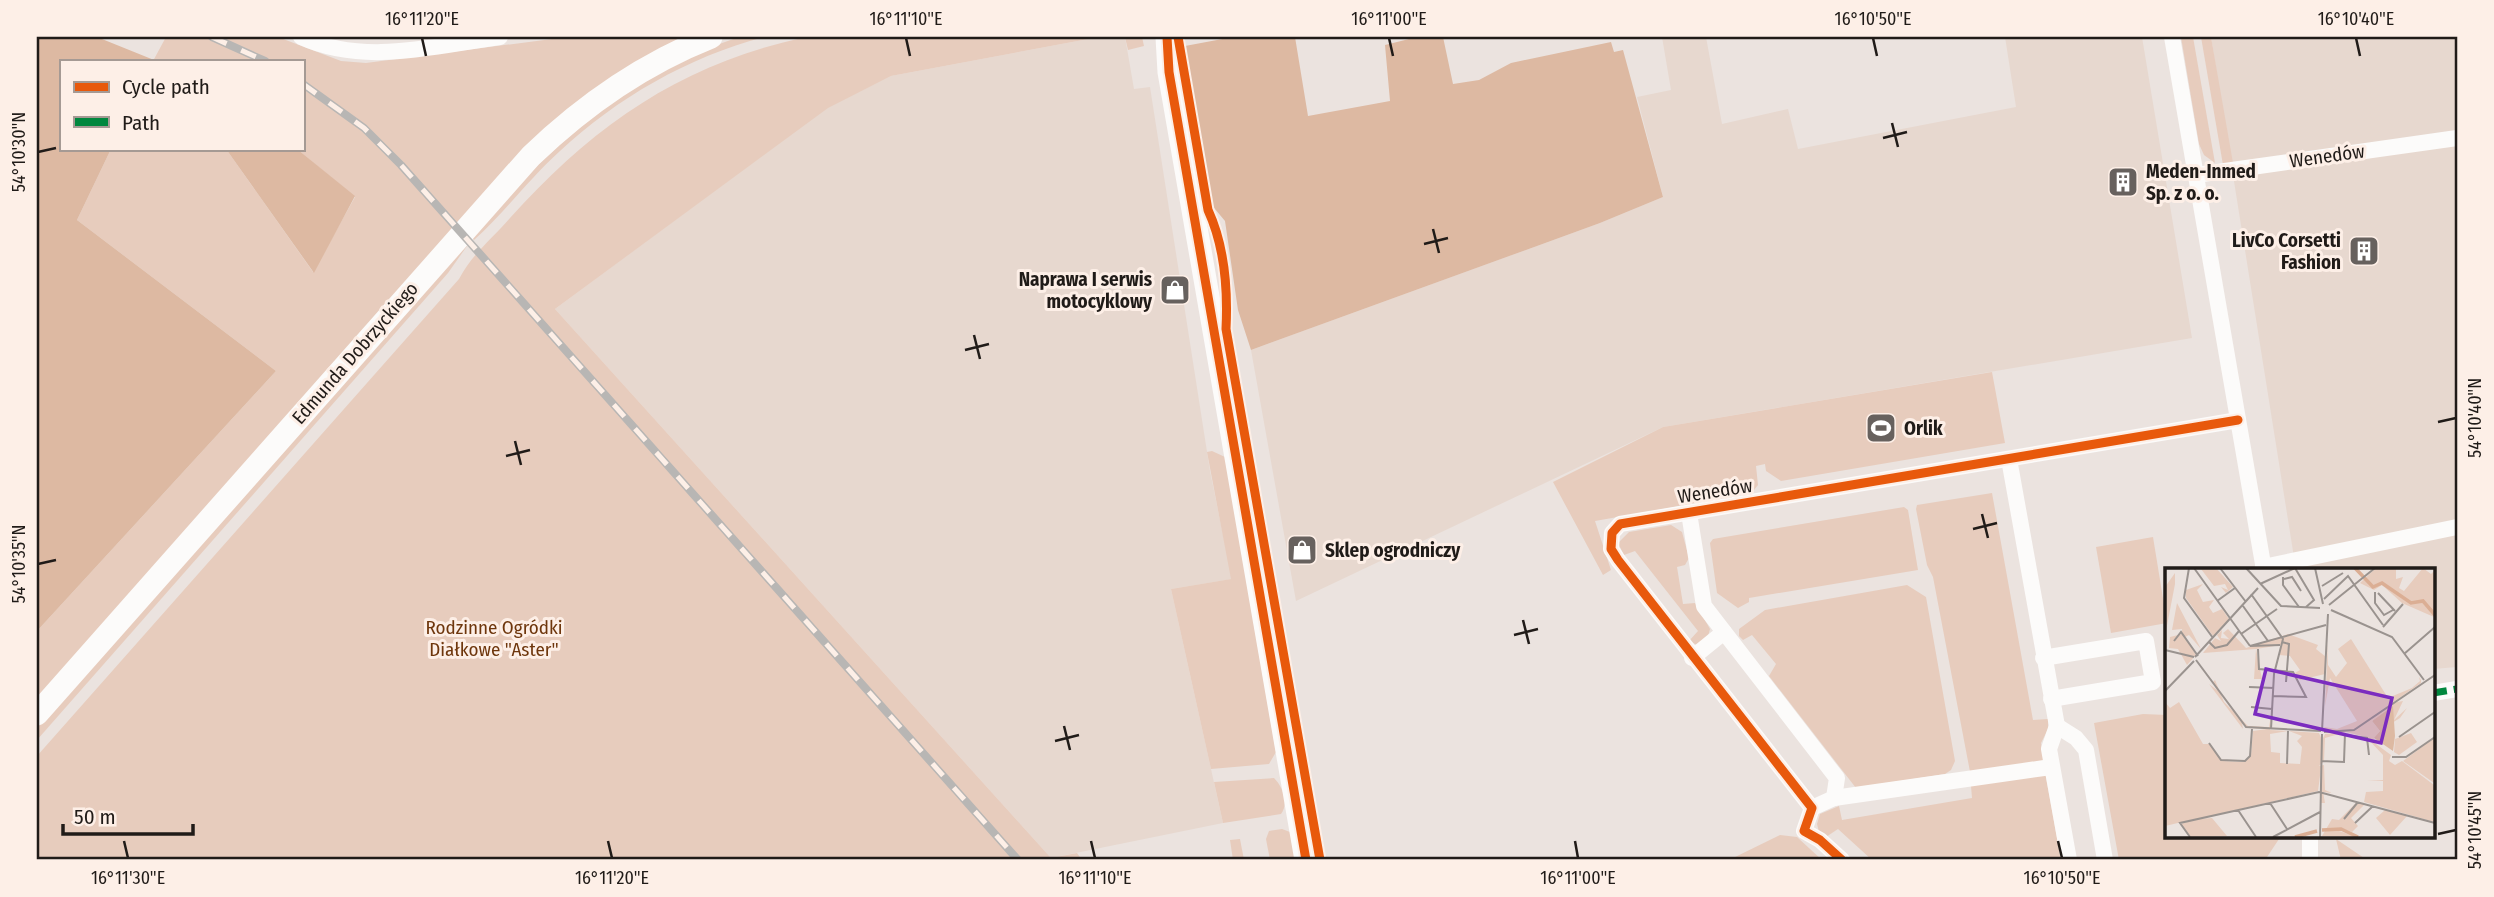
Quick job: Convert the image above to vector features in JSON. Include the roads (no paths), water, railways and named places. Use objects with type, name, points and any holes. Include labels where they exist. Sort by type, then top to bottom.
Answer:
[{"type":"main road","name":"Edmunda Dobrzyckiego","points":[[37,714],[522,165],[565,125],[609,90],[655,63],[711,37]]},
{"type":"main road","points":[[1157,37],[1168,72],[1306,860]]},
{"type":"main road","points":[[1167,37],[1168,72]]},
{"type":"street","points":[[301,37],[342,51],[366,54],[500,37]]},
{"type":"street","points":[[2172,37],[2264,568],[2457,527]]},
{"type":"street","name":"Wenedów","points":[[2196,175],[2457,138]]},
{"type":"street","name":"Wenedów","points":[[1812,808],[1692,658],[1611,548],[1612,533],[1620,524],[2238,420]]},
{"type":"street","points":[[2009,460],[2057,726],[2049,749],[2069,860]]},
{"type":"street","name":"Wenedów","points":[[1689,513],[1704,606],[1837,778],[1834,798]]},
{"type":"street","points":[[1692,658],[1724,632]]},
{"type":"street","points":[[2043,658],[2146,641],[2153,682],[2051,699]]},
{"type":"street","points":[[2434,692],[2457,688]]},
{"type":"street","points":[[2057,726],[2076,738],[2086,750],[2105,860]]},
{"type":"street","points":[[1842,860],[1820,840],[1804,831],[1812,808],[1834,798],[2052,767]]},
{"type":"street","points":[[2309,838],[2310,860]]},
{"type":"railway","points":[[212,37],[263,60]]},
{"type":"railway","points":[[304,85],[364,128],[401,165],[1018,860]]},
{"type":"place","name":"Meden-Inmed Sp. z o. o.","points":[[2123,182]]},
{"type":"place","name":"LivCo Corsetti Fashion","points":[[2364,251]]},
{"type":"place","name":"Naprawa I serwis motocyklowy","points":[[1175,290]]},
{"type":"place","name":"Orlik","points":[[1881,428]]},
{"type":"place","name":"Sklep ogrodniczy","points":[[1302,550]]},
{"type":"park label","name":"Rodzinne Ogródki Diałkowe \"Aster\"","points":[[494,638]]}]
